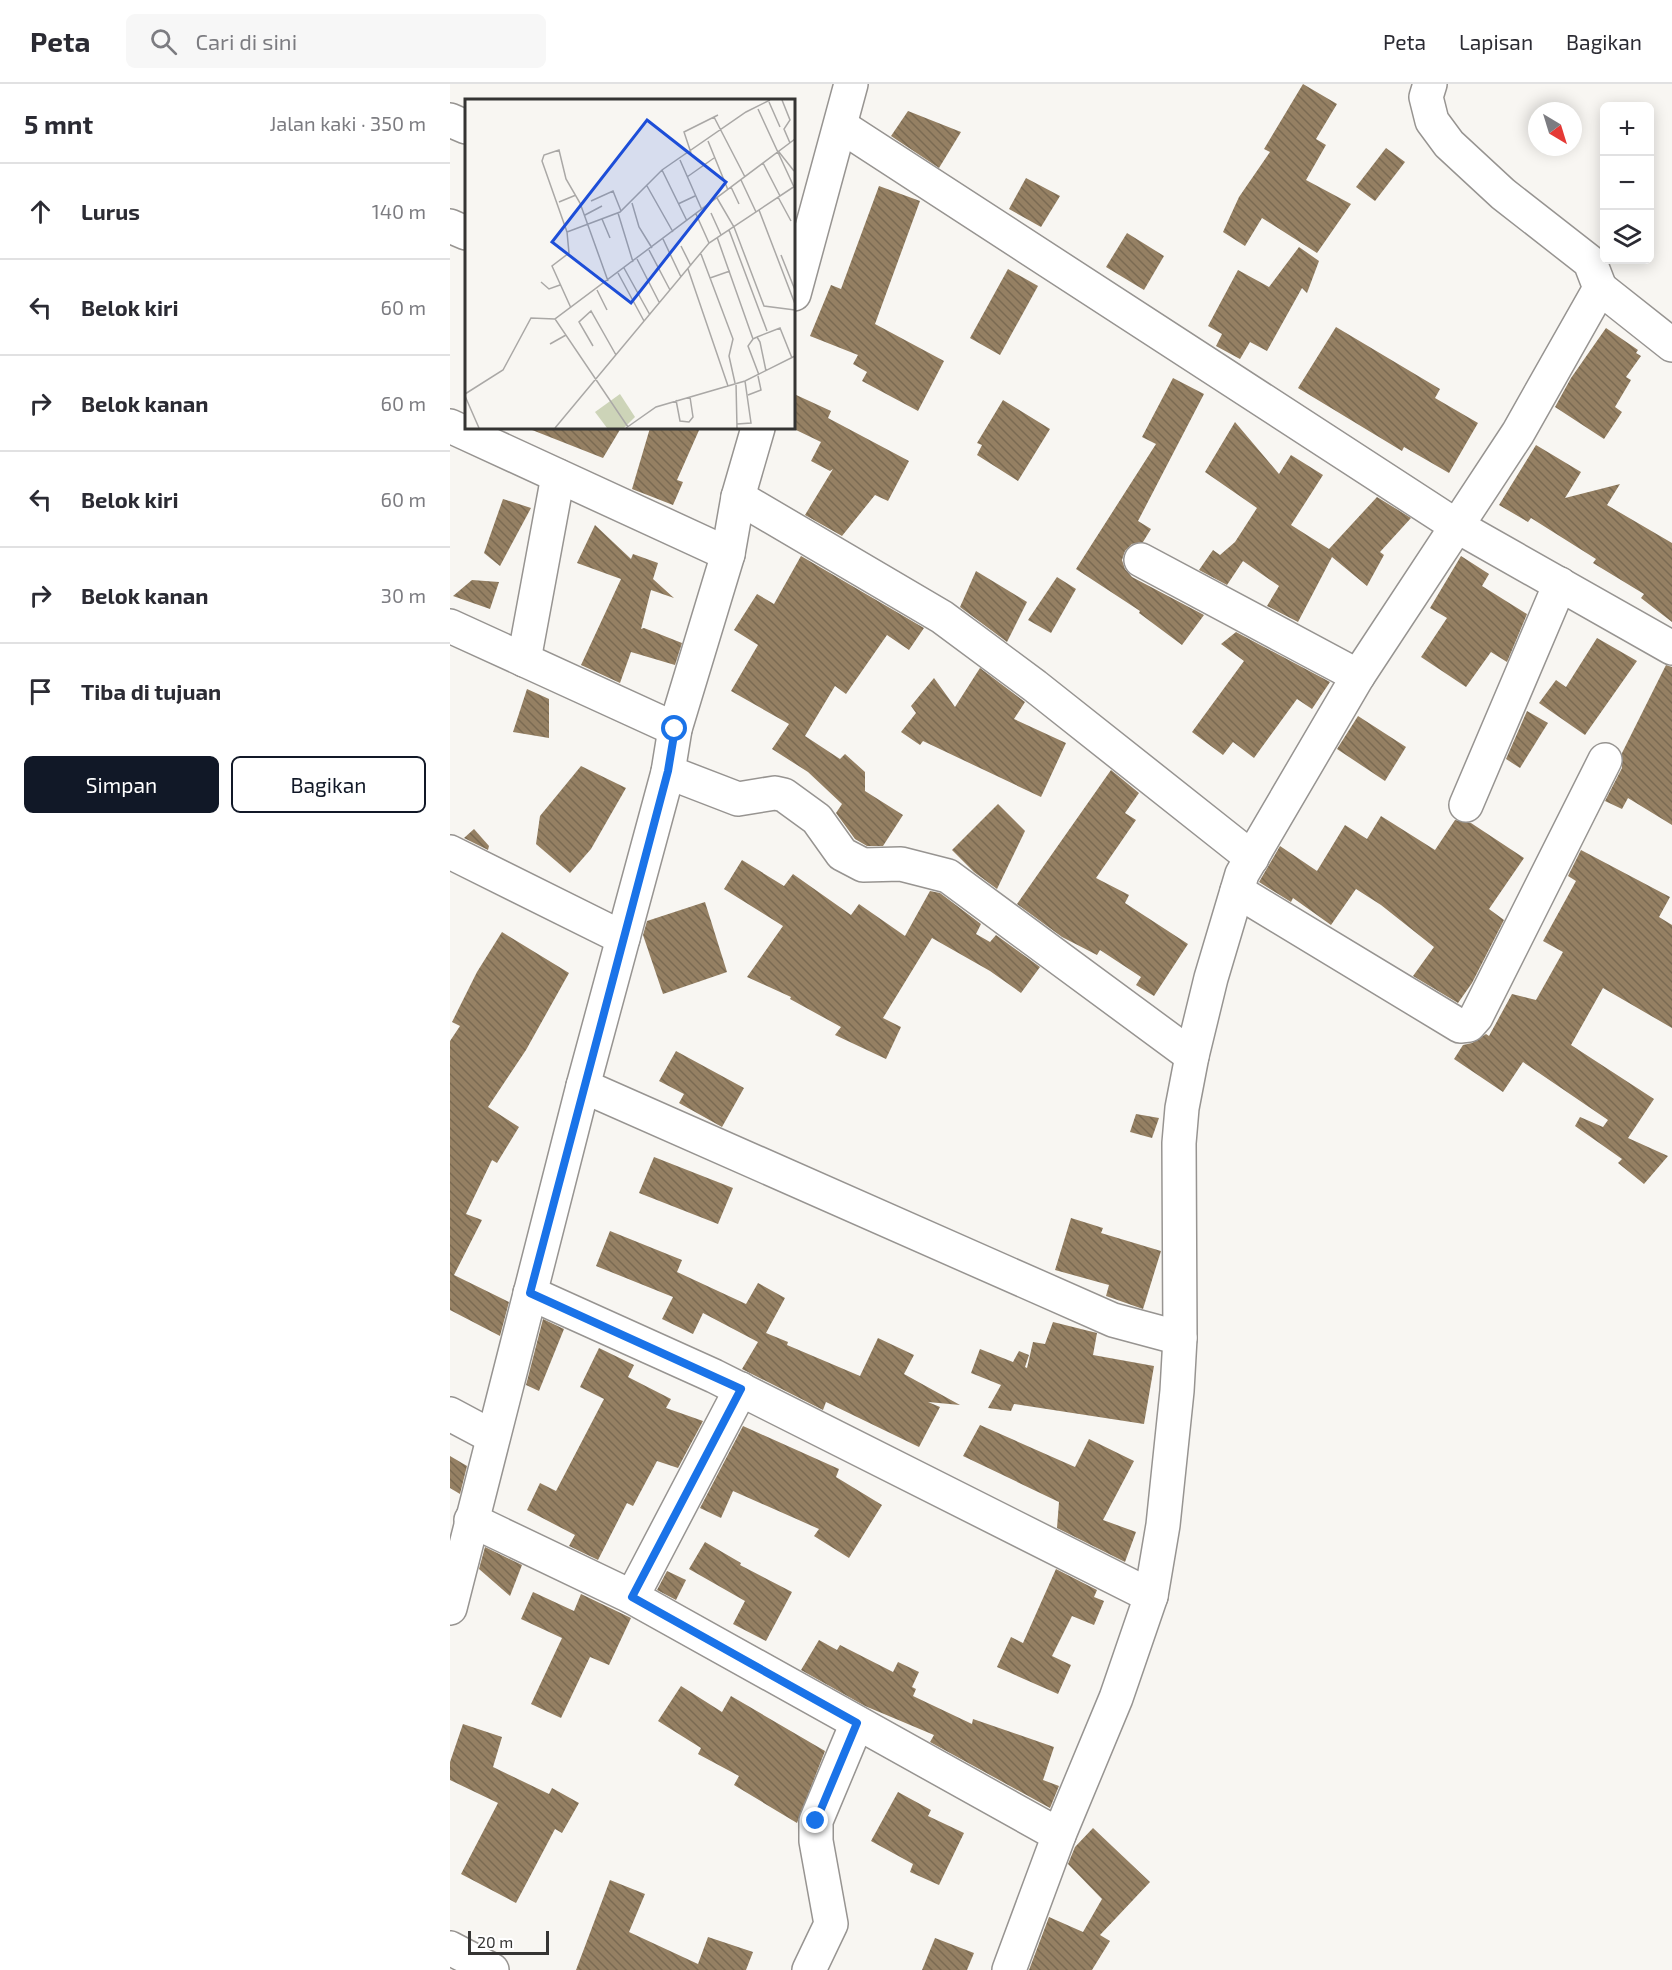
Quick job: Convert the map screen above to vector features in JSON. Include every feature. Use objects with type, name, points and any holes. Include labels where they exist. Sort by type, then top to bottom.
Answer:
[{"type":"street","points":[[795,279],[852,84]]},
{"type":"street","points":[[1430,84],[1426,97],[1432,121],[1449,144],[1503,194],[1590,262],[1600,288],[1672,345]]},
{"type":"street","points":[[450,120],[465,127]]},
{"type":"street","points":[[841,126],[1455,525],[1672,648]]},
{"type":"street","points":[[450,226],[465,233]]},
{"type":"street","points":[[1009,1970],[1059,1835],[1116,1698],[1151,1596],[1163,1525],[1180,1338],[1179,1143],[1192,1056],[1242,874],[1358,676],[1455,525],[1518,433],[1600,288]]},
{"type":"street","points":[[450,426],[728,554]]},
{"type":"street","points":[[450,1608],[583,1086],[668,771],[675,729],[728,554],[738,497],[758,429]]},
{"type":"street","points":[[524,660],[558,476]]},
{"type":"street","points":[[738,497],[942,617],[1035,686],[1252,858]]},
{"type":"street","points":[[1141,560],[1358,676]]},
{"type":"street","points":[[1466,805],[1560,584]]},
{"type":"street","points":[[450,626],[675,729]]},
{"type":"street","points":[[1237,891],[1385,978],[1460,1026],[1469,1024],[1476,1017],[1605,760]]},
{"type":"street","points":[[668,771],[738,800],[775,793],[784,795],[817,819],[842,854],[863,866],[901,864],[948,876],[1192,1056]]},
{"type":"street","points":[[450,852],[623,938]]},
{"type":"street","points":[[583,1086],[1113,1320],[1180,1338]]},
{"type":"street","points":[[530,1293],[741,1389],[1151,1596]]},
{"type":"street","points":[[632,1597],[741,1389]]},
{"type":"street","points":[[450,1414],[493,1437]]},
{"type":"street","points":[[471,1520],[632,1597],[1059,1835]]},
{"type":"street","points":[[809,1970],[831,1924],[816,1841],[816,1821],[857,1723]]},
{"type":"street","points":[[450,1948],[492,1970]]},
{"type":"building","points":[[1303,84],[1337,104],[1316,139],[1326,145],[1306,180],[1351,204],[1317,253],[1262,218],[1245,246],[1223,232],[1239,197],[1270,152],[1264,149]]},
{"type":"building","points":[[908,111],[961,132],[939,168],[891,136]]},
{"type":"building","points":[[1386,148],[1405,162],[1375,201],[1356,187]]},
{"type":"building","points":[[1026,178],[1060,196],[1041,227],[1009,209]]},
{"type":"building","points":[[879,186],[920,201],[875,324],[944,361],[918,411],[862,381],[867,372],[853,364],[858,355],[810,336],[831,285],[841,289]]},
{"type":"building","points":[[1127,233],[1164,256],[1144,290],[1106,267]]},
{"type":"building","points":[[1299,247],[1319,261],[1307,293],[1302,288],[1267,351],[1250,342],[1240,359],[1216,346],[1222,334],[1208,326],[1238,270],[1269,287]]},
{"type":"building","points":[[1008,269],[1038,286],[1000,355],[970,338]]},
{"type":"building","points":[[1336,327],[1440,389],[1435,398],[1478,423],[1449,473],[1404,447],[1402,451],[1298,388]]},
{"type":"building","points":[[1606,328],[1638,350],[1636,353],[1641,356],[1626,377],[1631,380],[1615,407],[1622,412],[1604,439],[1555,407],[1571,378]]},
{"type":"building","points":[[1173,378],[1204,394],[1138,521],[1151,529],[1143,542],[1132,544],[1125,551],[1122,560],[1125,569],[1132,577],[1204,615],[1182,645],[1139,613],[1140,611],[1076,569],[1156,444],[1142,437]]},
{"type":"building","points":[[795,394],[831,411],[828,418],[909,461],[888,501],[875,495],[842,536],[805,515],[833,469],[830,471],[811,461],[821,442],[794,429]]},
{"type":"building","points":[[1003,400],[1050,429],[1018,481],[977,455],[982,445],[977,443]]},
{"type":"building","points":[[1235,422],[1279,474],[1291,455],[1323,475],[1291,525],[1329,549],[1377,497],[1411,518],[1380,552],[1384,555],[1367,586],[1332,557],[1298,622],[1267,606],[1279,586],[1243,561],[1227,585],[1199,570],[1213,550],[1220,555],[1235,542],[1257,508],[1205,472]]},
{"type":"building","points":[[530,429],[620,429],[603,458]]},
{"type":"building","points":[[650,429],[700,429],[677,480],[683,482],[673,505],[632,489]]},
{"type":"building","points":[[1536,445],[1581,472],[1565,498],[1620,484],[1607,505],[1672,543],[1672,622],[1641,598],[1644,594],[1593,563],[1596,559],[1531,518],[1528,522],[1499,505]]},
{"type":"building","points":[[503,499],[531,508],[500,566],[484,553]]},
{"type":"building","points":[[595,525],[631,559],[633,554],[658,563],[653,579],[674,598],[651,590],[641,629],[644,628],[682,643],[675,665],[631,652],[620,683],[581,665],[621,579],[577,563]]},
{"type":"building","points":[[801,556],[924,628],[909,650],[887,635],[846,694],[835,686],[805,736],[840,759],[845,754],[865,772],[865,791],[903,815],[883,846],[867,846],[855,839],[836,813],[842,804],[808,772],[772,749],[789,724],[731,691],[758,645],[734,630],[757,594],[774,604]]},
{"type":"building","points":[[1461,556],[1489,574],[1482,586],[1527,614],[1507,662],[1491,652],[1466,687],[1421,657],[1447,618],[1430,608]]},
{"type":"building","points":[[976,571],[1027,602],[1007,642],[960,607]]},
{"type":"building","points":[[1057,577],[1076,589],[1051,633],[1028,620]]},
{"type":"building","points":[[472,580],[499,582],[490,609],[453,596]]},
{"type":"building","points":[[1236,632],[1330,682],[1312,709],[1297,699],[1254,758],[1233,742],[1223,755],[1192,732],[1244,661],[1221,644]]},
{"type":"building","points":[[1597,638],[1637,661],[1585,735],[1539,703],[1556,680],[1566,687]]},
{"type":"building","points":[[1666,665],[1672,667],[1672,825],[1628,798],[1622,809],[1605,801],[1622,768],[1622,753]]},
{"type":"building","points":[[980,668],[1025,702],[1014,719],[1066,743],[1041,797],[923,741],[920,745],[901,732],[916,713],[911,706],[934,678],[955,707]]},
{"type":"building","points":[[527,689],[549,699],[549,738],[513,732]]},
{"type":"building","points":[[1527,711],[1548,723],[1520,768],[1506,759]]},
{"type":"building","points":[[1358,716],[1406,747],[1385,781],[1337,749]]},
{"type":"building","points":[[581,766],[626,788],[591,849],[570,873],[536,844],[540,816]]},
{"type":"building","points":[[1111,770],[1139,793],[1125,813],[1136,820],[1096,878],[1129,895],[1125,903],[1188,944],[1154,996],[1136,985],[1141,977],[1100,950],[1097,955],[1062,937],[1017,904]]},
{"type":"building","points":[[998,804],[1025,831],[997,889],[974,872],[952,850]]},
{"type":"building","points":[[1381,816],[1435,850],[1455,820],[1471,823],[1524,858],[1489,909],[1504,920],[1472,983],[1458,1003],[1413,976],[1434,947],[1381,905],[1356,889],[1331,925],[1293,898],[1291,902],[1259,882],[1280,846],[1317,871],[1345,825],[1367,839]]},
{"type":"building","points":[[474,829],[489,846],[488,850],[464,838]]},
{"type":"building","points":[[1581,850],[1670,897],[1659,917],[1672,925],[1672,1028],[1603,988],[1571,1045],[1654,1099],[1628,1138],[1668,1156],[1644,1184],[1618,1163],[1622,1159],[1575,1126],[1580,1117],[1603,1127],[1608,1120],[1523,1062],[1503,1092],[1454,1059],[1463,1045],[1472,1043],[1486,1034],[1489,1036],[1512,994],[1536,1000],[1563,952],[1543,941],[1576,881],[1568,876]]},
{"type":"building","points":[[742,860],[784,886],[793,874],[851,915],[859,904],[905,936],[930,891],[940,893],[981,924],[976,934],[990,942],[996,935],[1040,967],[1021,993],[990,971],[932,938],[883,1018],[901,1027],[886,1059],[835,1035],[841,1027],[790,999],[791,997],[747,977],[783,926],[724,889]]},
{"type":"building","points":[[705,902],[727,972],[663,994],[643,935],[647,921]]},
{"type":"building","points":[[502,932],[569,973],[526,1050],[488,1107],[519,1127],[497,1163],[492,1160],[466,1214],[482,1220],[454,1275],[509,1302],[500,1336],[450,1310],[450,1041],[460,1026],[452,1022],[477,972]]},
{"type":"building","points":[[676,1051],[744,1088],[722,1127],[679,1103],[684,1094],[659,1081]]},
{"type":"building","points":[[1136,1114],[1159,1118],[1152,1138],[1130,1132]]},
{"type":"building","points":[[654,1157],[733,1188],[718,1224],[639,1193]]},
{"type":"building","points":[[1071,1218],[1103,1228],[1101,1233],[1161,1251],[1143,1309],[1106,1296],[1109,1285],[1055,1270]]},
{"type":"building","points":[[610,1231],[682,1260],[677,1272],[746,1304],[758,1283],[785,1298],[766,1333],[788,1342],[787,1345],[860,1376],[878,1338],[914,1355],[904,1374],[960,1405],[928,1402],[940,1407],[919,1447],[826,1402],[823,1410],[742,1369],[758,1342],[703,1313],[693,1334],[662,1319],[673,1297],[596,1266]]},
{"type":"building","points":[[543,1319],[564,1329],[539,1391],[526,1385]]},
{"type":"building","points":[[1053,1322],[1097,1333],[1093,1355],[1154,1366],[1144,1424],[1014,1404],[1011,1411],[988,1408],[1001,1385],[971,1373],[980,1349],[1013,1362],[1019,1351],[1029,1355],[1025,1367],[1027,1368],[1033,1342],[1045,1344]]},
{"type":"building","points":[[599,1348],[634,1365],[628,1377],[671,1399],[666,1408],[703,1421],[678,1468],[657,1461],[633,1506],[627,1503],[598,1560],[569,1546],[575,1535],[527,1510],[540,1483],[556,1491],[604,1399],[580,1387]]},
{"type":"building","points":[[980,1425],[1075,1467],[1089,1439],[1134,1461],[1103,1520],[1136,1532],[1125,1562],[1057,1528],[1059,1502],[963,1456]]},
{"type":"building","points":[[743,1426],[839,1469],[836,1477],[882,1505],[849,1558],[814,1536],[819,1529],[733,1491],[721,1518],[700,1508]]},
{"type":"building","points":[[450,1456],[467,1466],[460,1494],[450,1488]]},
{"type":"building","points":[[705,1542],[741,1563],[740,1565],[792,1592],[766,1641],[733,1624],[745,1601],[689,1569]]},
{"type":"building","points":[[485,1547],[522,1565],[510,1596],[479,1569]]},
{"type":"building","points":[[1056,1569],[1097,1590],[1094,1597],[1104,1601],[1094,1625],[1072,1616],[1052,1656],[1071,1665],[1058,1694],[997,1667],[1011,1637],[1023,1643]]},
{"type":"building","points":[[667,1571],[686,1580],[676,1600],[657,1590]]},
{"type":"building","points":[[533,1592],[574,1611],[581,1594],[631,1618],[609,1665],[590,1657],[561,1718],[531,1704],[562,1638],[521,1619]]},
{"type":"building","points":[[819,1640],[837,1650],[840,1645],[893,1672],[898,1662],[919,1672],[912,1687],[916,1689],[913,1696],[972,1724],[973,1719],[1054,1747],[1043,1780],[1059,1786],[1050,1808],[930,1742],[934,1735],[865,1706],[801,1670]]},
{"type":"building","points":[[681,1686],[722,1712],[731,1696],[825,1751],[797,1823],[734,1785],[739,1776],[698,1754],[701,1748],[658,1721]]},
{"type":"building","points":[[463,1724],[502,1737],[493,1767],[549,1794],[552,1788],[579,1803],[562,1833],[555,1829],[516,1903],[461,1874],[498,1803],[450,1780],[450,1762]]},
{"type":"building","points":[[898,1792],[931,1810],[928,1816],[964,1833],[939,1885],[910,1872],[913,1864],[871,1841]]},
{"type":"building","points":[[1093,1828],[1150,1882],[1100,1935],[1110,1941],[1092,1970],[1029,1970],[1049,1917],[1083,1932],[1102,1899],[1068,1864],[1075,1847]]},
{"type":"building","points":[[610,1880],[645,1894],[629,1932],[698,1964],[708,1937],[753,1952],[746,1970],[576,1970]]},
{"type":"building","points":[[935,1938],[974,1953],[967,1970],[922,1970]]},
{"type":"route","points":[[675,729],[668,771],[530,1293],[741,1389],[632,1597],[857,1723],[816,1821]]}]
